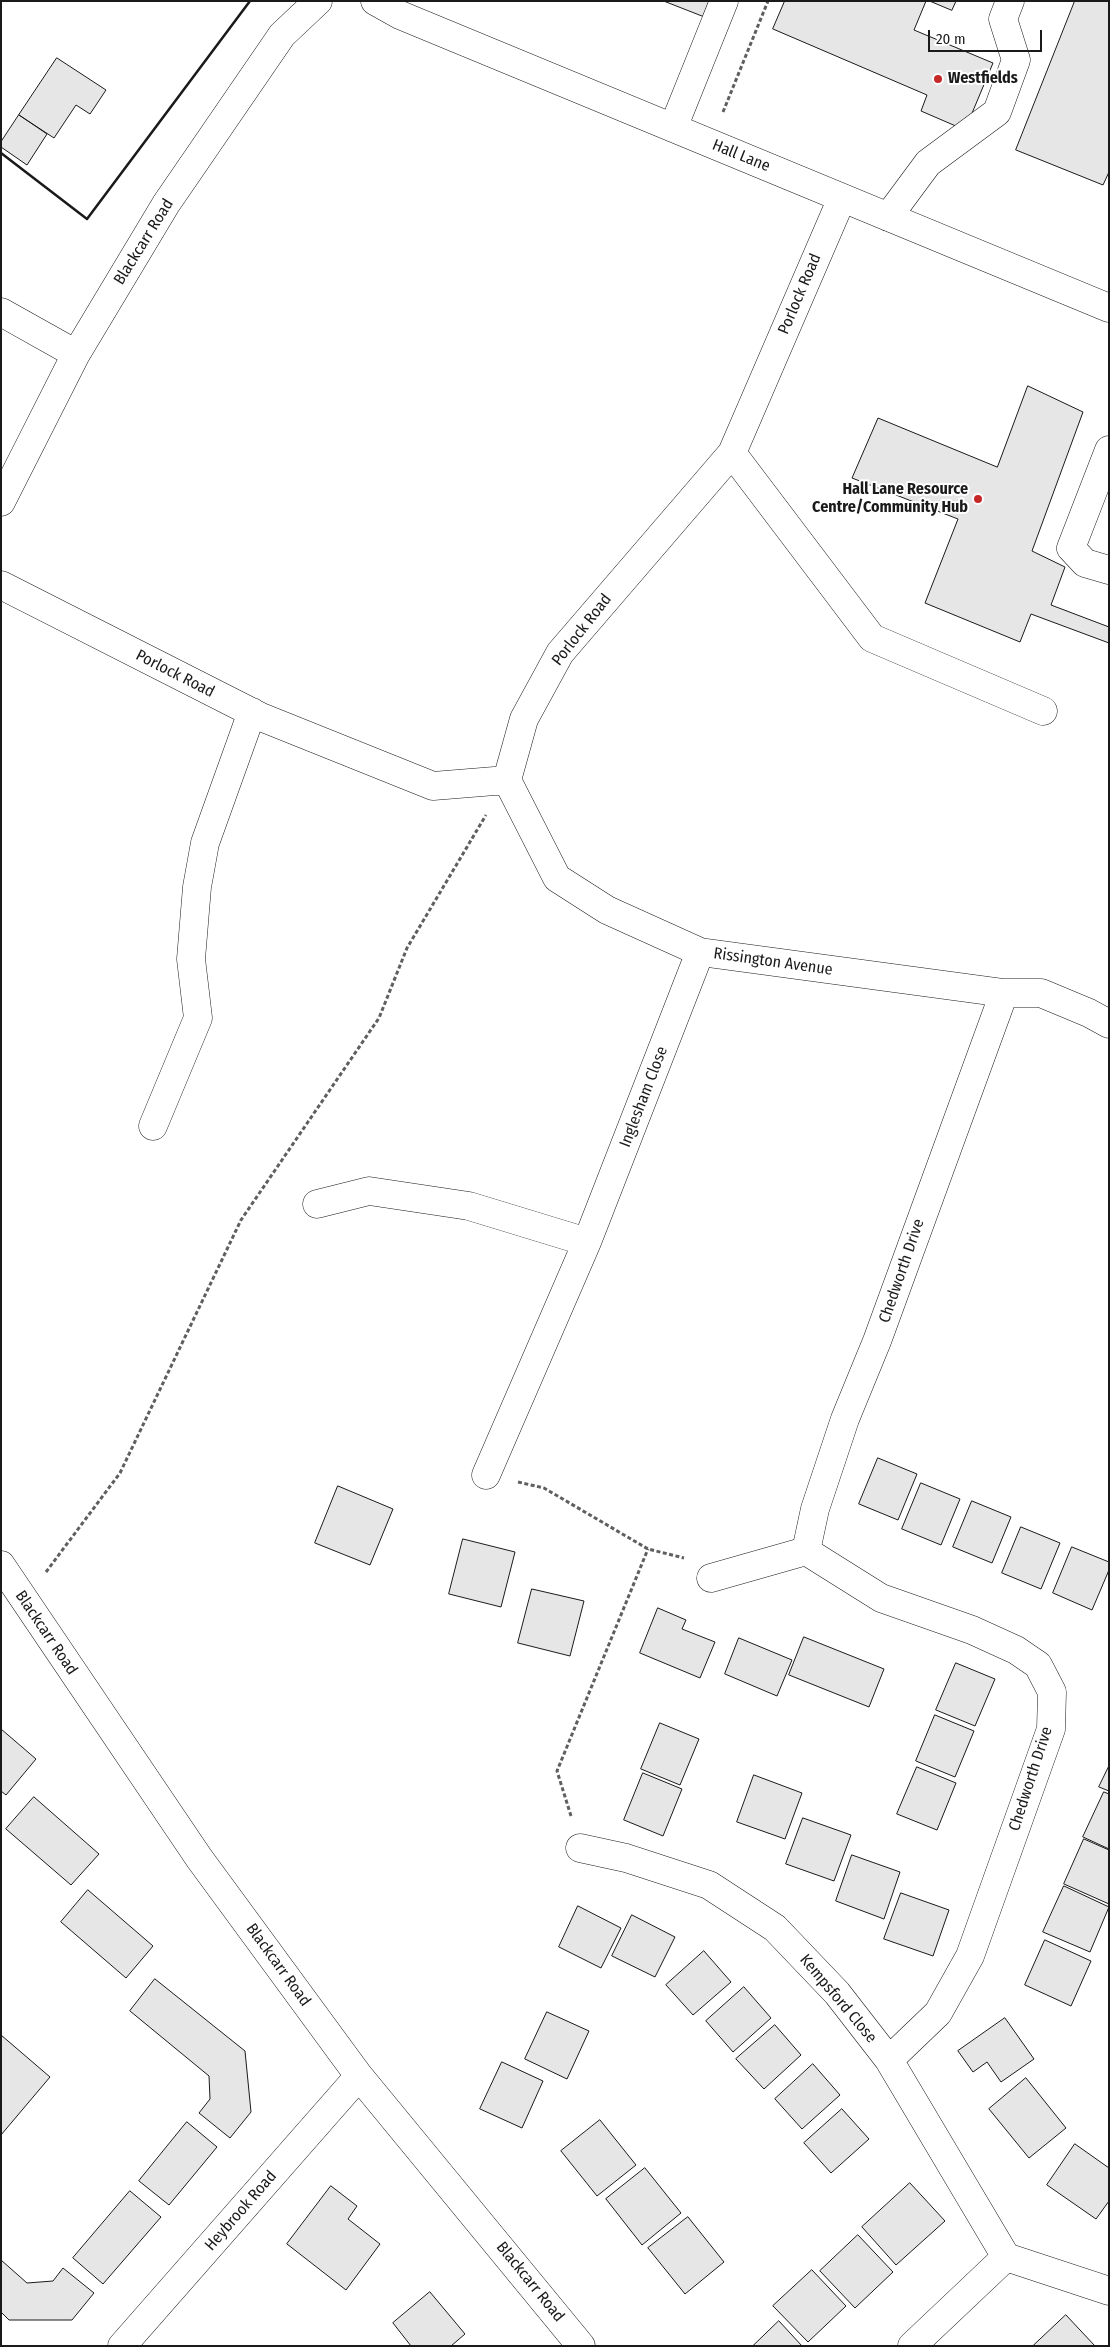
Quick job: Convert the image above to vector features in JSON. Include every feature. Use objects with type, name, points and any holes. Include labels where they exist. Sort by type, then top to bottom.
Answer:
[{"type":"street","name":"Blackcarr Road","points":[[1,502],[76,354],[166,204],[282,35],[318,1]]},
{"type":"street","name":"Hall Lane","points":[[375,1],[400,15],[1109,308]]},
{"type":"street","points":[[673,128],[724,1]]},
{"type":"street","points":[[888,217],[928,163],[997,112],[1016,60],[1003,19],[1010,1]]},
{"type":"street","name":"Porlock Road","points":[[1,585],[252,712],[433,786],[507,780],[524,719],[560,652],[732,453],[842,198]]},
{"type":"street","points":[[1,312],[76,354]]},
{"type":"street","points":[[1109,450],[1071,548],[1085,563],[1109,570]]},
{"type":"street","points":[[732,453],[872,638],[1043,710]]},
{"type":"street","points":[[153,1126],[198,1018],[191,959],[197,887],[203,852],[252,712]]},
{"type":"street","name":"Rissington Avenue","points":[[507,780],[558,878],[607,910],[700,952],[1004,993],[1041,993],[1089,1013],[1109,1024]]},
{"type":"street","name":"Inglesham Close","points":[[486,1474],[587,1242],[700,952]]},
{"type":"street","name":"Chedworth Drive","points":[[889,2060],[938,2013],[970,1956],[1051,1729],[1052,1692],[1038,1665],[1016,1650],[972,1630],[881,1598],[806,1551],[815,1508],[845,1419],[877,1341],[1004,993]]},
{"type":"street","points":[[317,1204],[369,1191],[378,1192],[470,1206],[587,1242]]},
{"type":"street","points":[[723,1575],[806,1551]]},
{"type":"street","name":"Blackcarr Road","points":[[1,1565],[199,1858],[360,2076],[581,2346]]},
{"type":"street","name":"Kempsford Close","points":[[580,1848],[626,1858],[709,1885],[775,1928],[837,1993],[889,2060],[1006,2256]]},
{"type":"street","name":"Heybrook Road","points":[[122,2346],[360,2076]]},
{"type":"street","points":[[912,2346],[1006,2256],[1109,2291]]},
{"type":"path","points":[[710,143],[768,1]]},
{"type":"path","points":[[25,1600],[120,1473],[241,1220],[379,1018],[407,948],[507,780]]},
{"type":"path","points":[[486,1474],[544,1488],[648,1549],[723,1575]]},
{"type":"path","points":[[580,1848],[557,1771],[648,1549]]},
{"type":"building","points":[[664,1],[709,1],[703,16]]},
{"type":"building","name":"Westfields","points":[[785,1],[926,1],[914,30],[993,63],[965,130],[921,111],[927,95],[773,29]]},
{"type":"building","points":[[930,1],[956,1],[952,10]]},
{"type":"building","points":[[1075,1],[1109,1],[1109,172],[1103,185],[1016,150]]},
{"type":"building","points":[[57,58],[106,90],[90,114],[76,105],[54,138],[19,115]]},
{"type":"building","points":[[19,115],[47,134],[27,165],[1,147],[1,142]]},
{"type":"building","name":"Hall Lane Resource Centre/Community Hub","points":[[1028,386],[1083,412],[1032,551],[1065,567],[1051,605],[1109,627],[1109,643],[1031,614],[1020,642],[925,603],[958,519],[852,478],[878,418],[997,467]]},
{"type":"building","points":[[878,1458],[917,1474],[898,1520],[859,1504]]},
{"type":"building","points":[[921,1483],[960,1499],[941,1545],[902,1529]]},
{"type":"building","points":[[338,1486],[393,1509],[370,1565],[315,1543]]},
{"type":"building","points":[[972,1501],[1011,1517],[992,1563],[953,1547]]},
{"type":"building","points":[[1021,1527],[1060,1543],[1041,1589],[1002,1573]]},
{"type":"building","points":[[463,1539],[515,1552],[501,1607],[449,1594]]},
{"type":"building","points":[[1072,1547],[1109,1562],[1109,1570],[1092,1610],[1053,1593]]},
{"type":"building","points":[[532,1589],[584,1601],[570,1656],[518,1643]]},
{"type":"building","points":[[658,1608],[686,1620],[682,1629],[715,1642],[700,1678],[640,1653]]},
{"type":"building","points":[[804,1637],[884,1669],[869,1707],[789,1675]]},
{"type":"building","points":[[739,1638],[792,1660],[777,1696],[725,1674]]},
{"type":"building","points":[[956,1663],[995,1679],[975,1726],[936,1710]]},
{"type":"building","points":[[935,1715],[974,1731],[955,1777],[916,1761]]},
{"type":"building","points":[[660,1723],[699,1739],[680,1785],[641,1769]]},
{"type":"building","points":[[1,1729],[36,1759],[6,1795],[1,1791]]},
{"type":"building","points":[[1109,1766],[1109,1791],[1099,1787]]},
{"type":"building","points":[[917,1767],[956,1783],[937,1830],[897,1814]]},
{"type":"building","points":[[643,1773],[682,1789],[663,1836],[624,1820]]},
{"type":"building","points":[[754,1775],[802,1793],[785,1839],[737,1822]]},
{"type":"building","points":[[1104,1792],[1109,1794],[1109,1849],[1083,1837]]},
{"type":"building","points":[[34,1797],[99,1854],[71,1885],[6,1829]]},
{"type":"building","points":[[803,1818],[851,1835],[834,1881],[786,1864]]},
{"type":"building","points":[[1084,1839],[1109,1850],[1109,1904],[1064,1884]]},
{"type":"building","points":[[852,1855],[900,1872],[884,1919],[836,1901]]},
{"type":"building","points":[[1064,1886],[1109,1907],[1090,1952],[1043,1932]]},
{"type":"building","points":[[88,1890],[153,1946],[126,1978],[61,1922]]},
{"type":"building","points":[[901,1893],[949,1910],[933,1956],[884,1939]]},
{"type":"building","points":[[578,1906],[621,1928],[601,1968],[559,1947]]},
{"type":"building","points":[[632,1915],[675,1937],[655,1977],[612,1956]]},
{"type":"building","points":[[1045,1940],[1091,1961],[1071,2006],[1025,1985]]},
{"type":"building","points":[[704,1951],[731,1982],[693,2015],[666,1985]]},
{"type":"building","points":[[155,1979],[245,2051],[251,2112],[230,2138],[199,2113],[210,2099],[209,2076],[130,2011]]},
{"type":"building","points":[[744,1987],[771,2018],[733,2052],[706,2021]]},
{"type":"building","points":[[547,2012],[589,2031],[567,2079],[525,2059]]},
{"type":"building","points":[[1005,2018],[1034,2059],[1001,2082],[987,2062],[973,2072],[958,2051]]},
{"type":"building","points":[[775,2025],[801,2055],[764,2089],[736,2059]]},
{"type":"building","points":[[1,2035],[50,2077],[1,2135]]},
{"type":"building","points":[[502,2062],[543,2081],[522,2128],[480,2109]]},
{"type":"building","points":[[813,2064],[840,2095],[802,2129],[775,2099]]},
{"type":"building","points":[[1026,2078],[1066,2128],[1029,2158],[989,2109]]},
{"type":"building","points":[[842,2109],[869,2139],[831,2173],[804,2143]]},
{"type":"building","points":[[600,2120],[636,2165],[597,2196],[561,2151]]},
{"type":"building","points":[[187,2122],[217,2147],[169,2205],[139,2181]]},
{"type":"building","points":[[1075,2144],[1109,2168],[1109,2201],[1096,2219],[1047,2185]]},
{"type":"building","points":[[645,2168],[681,2213],[642,2245],[606,2199]]},
{"type":"building","points":[[910,2183],[945,2221],[896,2265],[862,2227]]},
{"type":"building","points":[[331,2186],[357,2206],[348,2219],[380,2244],[346,2290],[287,2244]]},
{"type":"building","points":[[130,2191],[161,2217],[103,2284],[73,2258]]},
{"type":"building","points":[[688,2217],[724,2262],[685,2294],[648,2248]]},
{"type":"building","points":[[858,2235],[893,2272],[855,2308],[820,2271]]},
{"type":"building","points":[[1,2260],[27,2283],[53,2281],[63,2268],[94,2293],[72,2320],[9,2320],[1,2312]]},
{"type":"building","points":[[812,2270],[846,2306],[808,2342],[773,2306]]},
{"type":"building","points":[[430,2292],[465,2334],[451,2346],[411,2346],[393,2323]]},
{"type":"building","points":[[1066,2315],[1095,2346],[1033,2346]]},
{"type":"building","points":[[779,2321],[802,2346],[753,2346]]},
{"type":"wall","points":[[1,153],[87,219],[250,1]]},
{"type":"place","name":"Westfields","points":[[938,79]]},
{"type":"place","name":"Hall Lane Resource Centre/Community Hub","points":[[978,499]]}]
